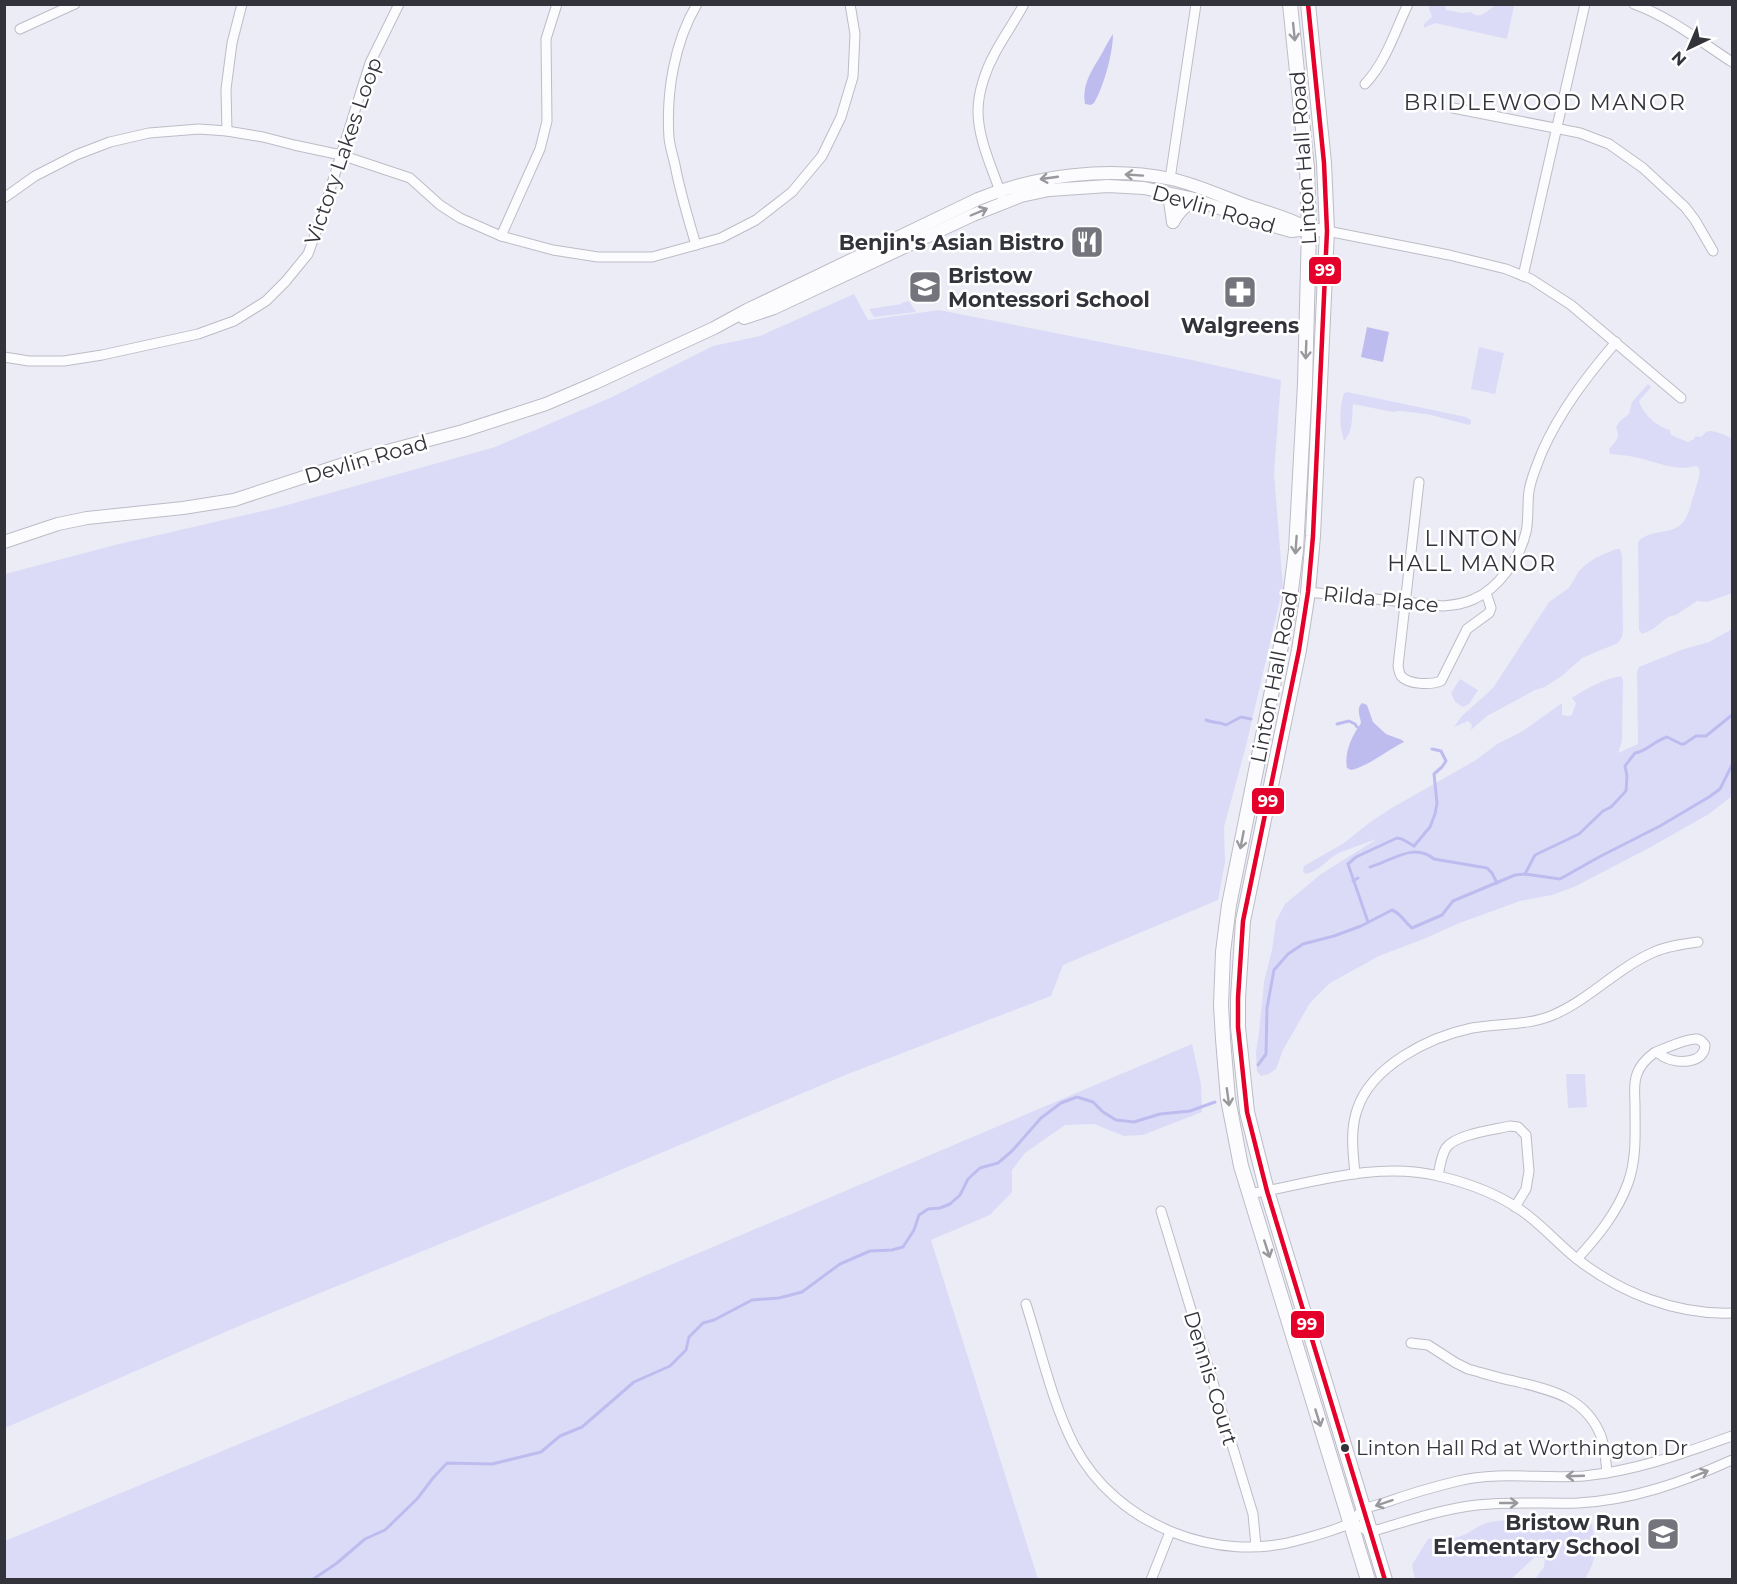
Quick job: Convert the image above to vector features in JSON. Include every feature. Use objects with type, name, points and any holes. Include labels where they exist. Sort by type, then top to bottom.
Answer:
[{"type":"main road","name":"Linton Hall Road","points":[[1290,4],[1307,168],[1310,229],[1296,550],[1289,606],[1229,905],[1223,952],[1221,1005],[1224,1071],[1241,1166],[1368,1580]]},
{"type":"main road","name":"Linton Hall Road","points":[[1308,4],[1324,162],[1327,231],[1313,536],[1308,592],[1299,650],[1243,921],[1238,999],[1240,1055],[1247,1113],[1267,1191],[1385,1580]]},
{"type":"main road","name":"Devlin Road","points":[[4,542],[87,518],[234,500],[368,456],[463,431],[546,404],[714,328],[774,308],[1002,196],[1042,179],[1137,174],[1170,179],[1291,219],[1310,229]]},
{"type":"main road","name":"Devlin Road","points":[[1002,196],[1076,187],[1144,188],[1199,201],[1281,229],[1327,231]]},
{"type":"main road","points":[[1160,191],[1170,201],[1173,222],[1185,206],[1199,201]]},
{"type":"street","points":[[20,29],[75,4]]},
{"type":"street","name":"Victory Lakes Loop","points":[[4,357],[29,361],[74,360],[198,334],[234,321],[266,301],[308,254],[370,63],[399,4]]},
{"type":"street","points":[[501,236],[540,149],[547,121],[546,39],[557,4]]},
{"type":"street","points":[[696,245],[682,198],[669,139],[669,93],[677,53],[690,16],[698,4]]},
{"type":"street","points":[[4,198],[35,176],[76,155],[110,142],[149,133],[199,129],[227,131],[341,155],[410,178],[440,205],[460,218],[501,236],[553,250],[598,257],[652,256],[721,238],[756,220],[792,192],[822,156],[842,117],[853,77],[855,34],[850,4]]},
{"type":"street","points":[[1002,196],[982,134],[978,110],[985,77],[995,53],[1024,4]]},
{"type":"street","points":[[1170,179],[1196,4]]},
{"type":"street","points":[[1365,84],[1384,57],[1408,4]]},
{"type":"street","points":[[1523,276],[1585,4]]},
{"type":"street","points":[[1634,4],[1676,25],[1732,62]]},
{"type":"street","points":[[227,131],[226,89],[232,43],[242,5]]},
{"type":"street","points":[[1453,108],[1556,128],[1593,137],[1609,144],[1637,163],[1685,207],[1713,251]]},
{"type":"street","points":[[1327,231],[1449,255],[1506,269],[1523,276],[1572,305],[1681,398]]},
{"type":"street","name":"Rilda Place","points":[[1308,592],[1443,606],[1473,600],[1486,593],[1504,574],[1522,545],[1528,524],[1529,492],[1536,468],[1551,433],[1578,389],[1616,342]]},
{"type":"street","points":[[1419,482],[1398,666],[1401,676],[1407,680],[1432,684],[1441,681],[1467,629],[1489,613],[1491,608],[1486,593]]},
{"type":"street","points":[[1355,1174],[1353,1128],[1362,1098],[1379,1074],[1406,1054],[1471,1028],[1550,1017],[1639,960],[1669,947],[1698,942]]},
{"type":"street","points":[[1577,1259],[1601,1233],[1613,1215],[1628,1183],[1635,1147],[1634,1084],[1636,1075],[1646,1059],[1656,1052]]},
{"type":"street","points":[[1438,1176],[1445,1149],[1457,1139],[1510,1126],[1518,1127],[1526,1135],[1529,1171],[1526,1189],[1515,1207]]},
{"type":"street","points":[[1250,1194],[1298,1183],[1355,1174],[1398,1171],[1438,1176],[1486,1191],[1515,1207],[1547,1231],[1577,1259],[1614,1284],[1655,1302],[1689,1310],[1732,1313]]},
{"type":"street","name":"Dennis Court","points":[[1161,1211],[1253,1514],[1256,1546]]},
{"type":"street","points":[[1026,1304],[1056,1403],[1080,1455],[1106,1488],[1152,1523],[1170,1532],[1214,1544],[1256,1546],[1302,1540],[1351,1522],[1364,1509],[1432,1487],[1487,1476],[1607,1473],[1658,1461],[1732,1436]]},
{"type":"street","points":[[1411,1343],[1428,1345],[1468,1369],[1551,1390],[1574,1402],[1593,1421],[1601,1436],[1605,1449],[1607,1473]]},
{"type":"street","points":[[1351,1522],[1370,1532],[1476,1505],[1577,1503],[1633,1496],[1689,1479],[1732,1460]]},
{"type":"street","points":[[1150,1580],[1170,1532]]},
{"type":"shaded area","points":[[1428,5],[1445,5],[1446,10],[1471,12],[1477,15],[1483,14],[1495,5],[1514,6],[1507,39],[1435,23],[1424,28],[1424,24],[1432,17]]},
{"type":"shaded area","points":[[854,294],[868,320],[939,310],[1281,380],[1274,473],[1283,587],[1246,746],[1224,827],[1225,862],[1218,900],[1063,965],[1051,996],[848,1074],[592,1182],[239,1326],[5,1428],[5,574],[115,545],[280,507],[495,447],[612,397],[713,346],[760,336]]},
{"type":"shaded area","points":[[909,301],[916,312],[874,317],[869,309],[902,304]]},
{"type":"shaded area","points":[[1479,347],[1504,353],[1495,394],[1471,389]]},
{"type":"shaded area","points":[[1648,384],[1651,387],[1639,401],[1641,406],[1656,423],[1670,430],[1671,435],[1688,442],[1695,436],[1701,437],[1711,431],[1732,439],[1732,593],[1707,602],[1697,601],[1642,634],[1639,630],[1638,542],[1648,535],[1680,526],[1689,510],[1700,474],[1696,466],[1680,468],[1631,456],[1610,454],[1609,449],[1618,437],[1616,427],[1629,414],[1632,402]]},
{"type":"shaded area","points":[[1344,393],[1466,417],[1471,420],[1471,423],[1469,425],[1427,414],[1393,412],[1353,404],[1351,429],[1344,441],[1340,411]]},
{"type":"shaded area","points":[[1620,549],[1622,556],[1623,631],[1618,643],[1582,658],[1545,687],[1487,716],[1471,730],[1472,725],[1468,721],[1454,727],[1461,717],[1493,688],[1549,602],[1569,588],[1584,566],[1595,558]]},
{"type":"shaded area","points":[[1732,629],[1732,796],[1709,814],[1574,887],[1552,895],[1520,901],[1457,924],[1379,956],[1330,983],[1310,1003],[1283,1050],[1276,1069],[1261,1076],[1257,1071],[1256,1052],[1264,982],[1276,921],[1285,904],[1321,874],[1377,839],[1339,853],[1310,873],[1305,874],[1304,866],[1344,843],[1390,809],[1476,760],[1497,744],[1523,731],[1562,703],[1562,715],[1572,715],[1576,703],[1572,698],[1608,679],[1621,676],[1623,680],[1622,741],[1618,753],[1638,744],[1637,671],[1639,667],[1684,649],[1709,642]]},
{"type":"shaded area","points":[[1460,679],[1478,690],[1469,704],[1463,707],[1455,702],[1451,693]]},
{"type":"shaded area","points":[[1192,1044],[1201,1084],[1202,1112],[1143,1135],[1124,1136],[1094,1124],[1065,1125],[1025,1153],[1012,1170],[1012,1192],[990,1215],[931,1240],[1038,1579],[5,1579],[5,1541],[616,1288]]},
{"type":"shaded area","points":[[1566,1074],[1585,1074],[1587,1107],[1568,1108]]},
{"type":"shaded area","points":[[1524,1519],[1571,1526],[1592,1524],[1595,1552],[1585,1579],[1535,1579],[1544,1567],[1545,1558],[1535,1557],[1511,1579],[1415,1579],[1412,1565],[1428,1539],[1457,1537],[1486,1523]]},
{"type":"water","points":[[1113,34],[1110,60],[1101,88],[1094,103],[1085,104],[1088,78]]},
{"type":"water","points":[[1367,327],[1389,332],[1383,362],[1361,357]]},
{"type":"water","points":[[1362,703],[1367,705],[1373,722],[1386,734],[1404,742],[1351,770],[1347,768],[1346,762],[1352,739],[1361,723],[1359,710]]},
{"type":"waterway","points":[[1525,874],[1535,855],[1579,834],[1626,791],[1625,766],[1635,753],[1667,737],[1684,744],[1696,736],[1706,736],[1732,715]]},
{"type":"waterway","points":[[1206,720],[1226,725],[1241,717],[1251,719]]},
{"type":"waterway","points":[[1337,724],[1349,721],[1357,727]]},
{"type":"waterway","points":[[1414,846],[1430,827],[1435,814],[1437,803],[1434,774],[1446,761],[1441,751],[1432,749]]},
{"type":"waterway","points":[[1258,1065],[1266,1054],[1267,1008],[1274,970],[1288,954],[1303,944],[1361,926],[1392,910],[1412,928],[1442,915],[1453,901],[1515,875],[1525,874],[1560,879],[1709,797],[1720,789],[1732,765]]},
{"type":"waterway","points":[[1368,922],[1348,864],[1356,857],[1397,838],[1414,846]]},
{"type":"waterway","points":[[1370,867],[1402,854],[1418,852],[1434,859],[1487,868],[1497,883]]},
{"type":"waterway","points":[[1353,881],[1358,878]]},
{"type":"waterway","points":[[312,1580],[337,1563],[365,1539],[385,1530],[417,1499],[447,1463],[492,1464],[541,1452],[560,1436],[582,1427],[634,1382],[670,1366],[686,1350],[689,1337],[703,1323],[714,1320],[752,1300],[779,1298],[802,1292],[840,1264],[870,1251],[903,1247],[914,1230],[919,1215],[928,1209],[950,1204],[960,1195],[968,1179],[980,1168],[998,1163],[1012,1151],[1041,1118],[1061,1103],[1077,1097],[1093,1102],[1116,1120],[1134,1122],[1160,1114],[1190,1111],[1215,1102]]},
{"type":"transit line","name":"99","points":[[1308,4],[1324,163],[1327,231],[1313,536],[1308,592],[1299,650],[1243,921],[1238,1027],[1247,1112],[1267,1191],[1385,1580]]},
{"type":"place","name":"Benjin's Asian Bistro","points":[[1087,242]]},
{"type":"place","name":"Bristow Montessori School","points":[[925,287]]},
{"type":"place","name":"Walgreens","points":[[1240,292]]},
{"type":"place","name":"Linton Hall Rd at Worthington Dr","points":[[1345,1448]]},
{"type":"place","name":"Bristow Run Elementary School","points":[[1663,1534]]},
{"type":"district","name":"BRIDLEWOOD MANOR","points":[[1545,102]]},
{"type":"district","name":"LINTON HALL MANOR","points":[[1472,550]]}]
